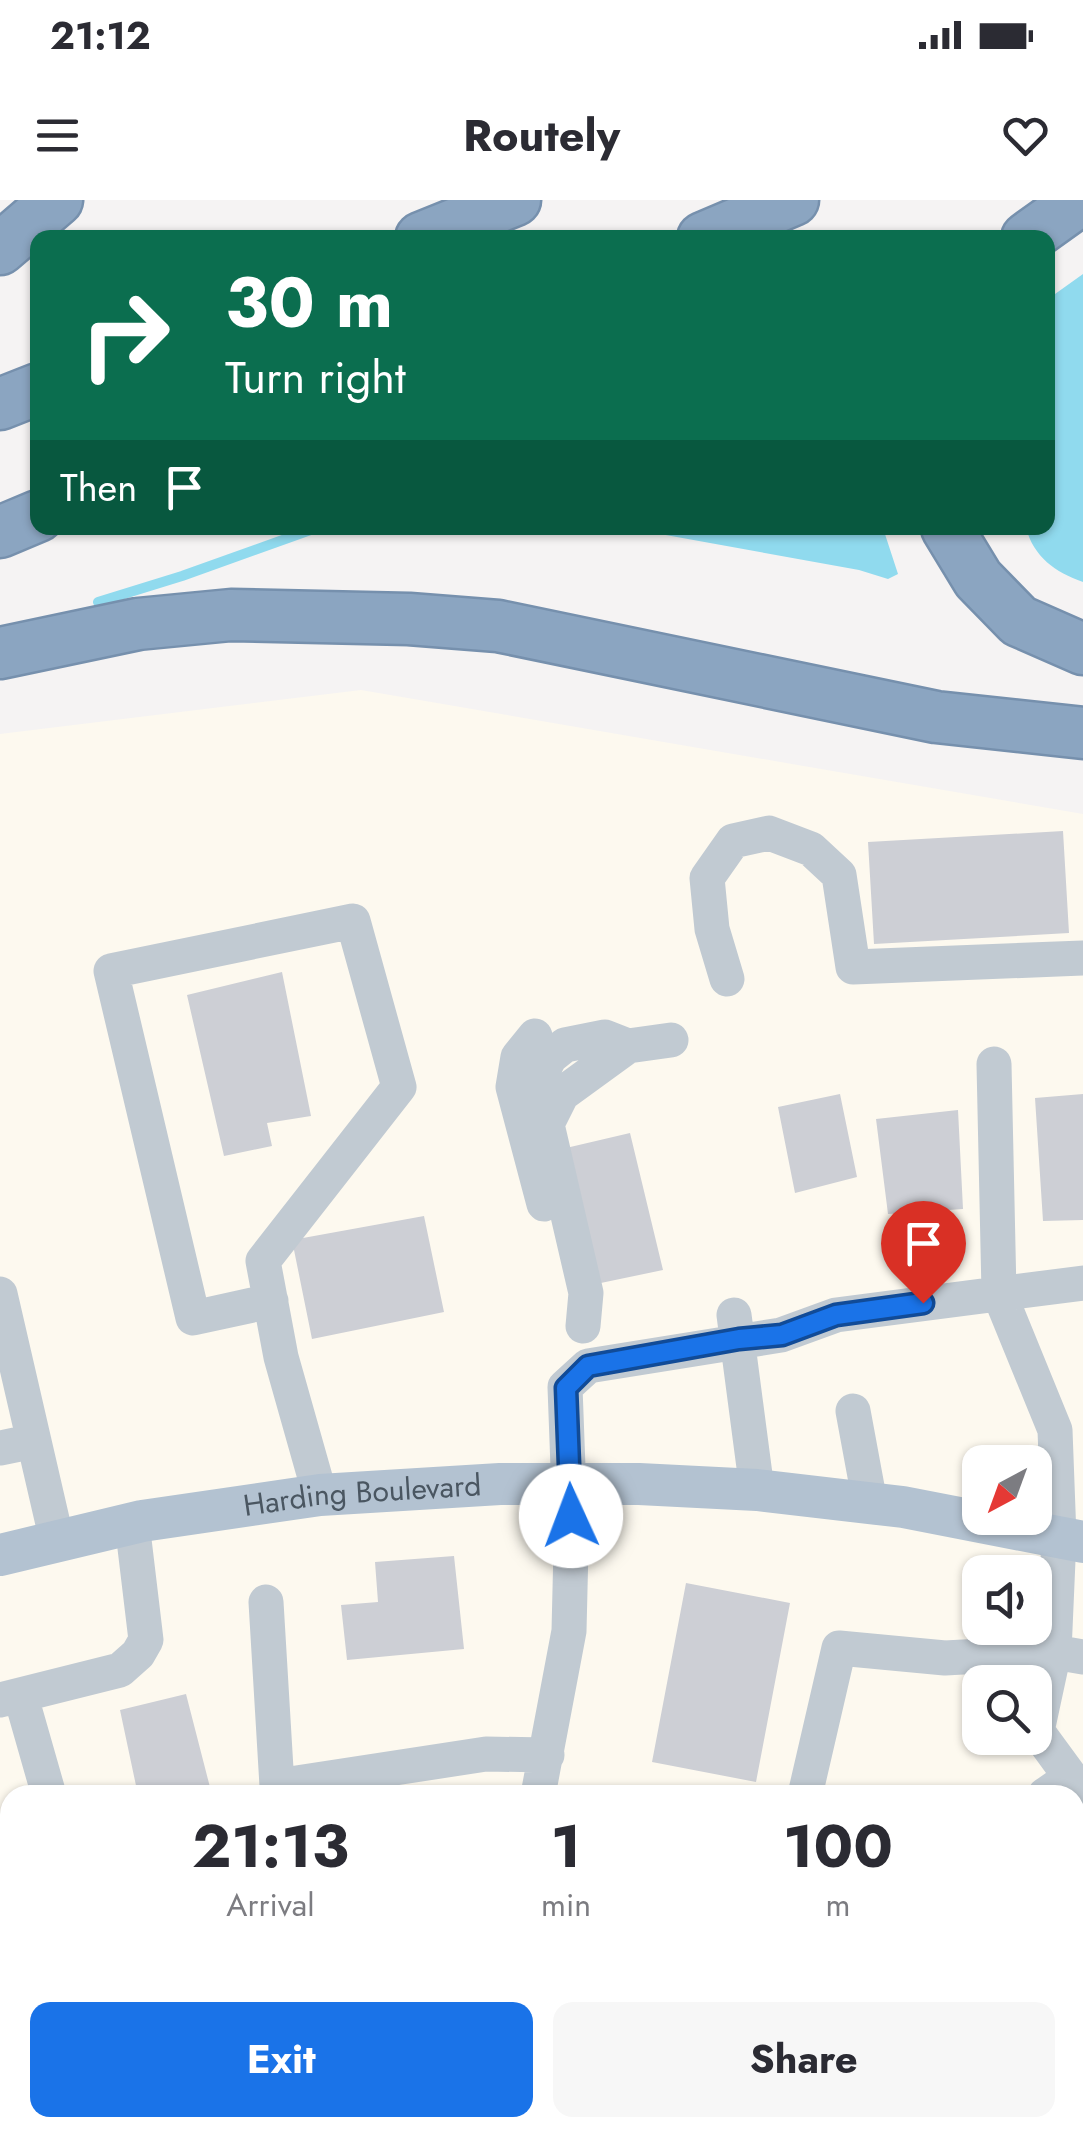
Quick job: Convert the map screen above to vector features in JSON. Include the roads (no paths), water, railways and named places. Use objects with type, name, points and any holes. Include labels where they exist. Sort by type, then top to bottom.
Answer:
[{"type":"highway","points":[[0,249],[58,200]]},
{"type":"highway","points":[[441,230],[515,200]]},
{"type":"highway","points":[[722,230],[792,200]]},
{"type":"highway","points":[[1038,230],[1080,200]]},
{"type":"highway","points":[[0,404],[30,393]]},
{"type":"highway","points":[[0,532],[30,519]]},
{"type":"highway","points":[[951,535],[978,578],[1019,621],[1083,649]]},
{"type":"highway","points":[[0,653],[138,624],[231,615],[444,622],[553,636],[936,717],[1083,733]]},
{"type":"main road","name":"Harding Boulevard","points":[[0,1555],[132,1524],[320,1496],[483,1484],[757,1490],[870,1503],[1071,1539]]},
{"type":"street","points":[[727,979],[712,929],[707,878],[733,841],[768,833],[810,849],[839,875],[853,967],[1083,958]]},
{"type":"street","points":[[270,1301],[193,1318],[111,971],[353,922],[399,1087],[263,1261],[281,1357],[320,1496]]},
{"type":"street","points":[[536,1036],[518,1057],[512,1087],[566,1284],[583,1326]]},
{"type":"street","points":[[588,1366],[583,1326],[586,1293],[539,1090],[541,1074],[550,1057],[565,1045],[605,1037],[628,1046],[671,1040]]},
{"type":"street","points":[[994,1064],[999,1293],[1055,1430],[1071,1539],[1069,1655],[1038,1730],[1064,1785]]},
{"type":"street","points":[[540,1785],[568,1632],[570,1484],[566,1388],[588,1366],[736,1327],[782,1335],[836,1315],[1083,1283]]},
{"type":"street","points":[[0,1294],[17,1445],[58,1541]]},
{"type":"street","points":[[736,1327],[757,1490]]},
{"type":"street","points":[[854,1411],[870,1503]]},
{"type":"street","points":[[45,1785],[10,1698],[120,1670],[138,1654],[146,1640],[132,1524]]},
{"type":"street","points":[[266,1602],[277,1785]]},
{"type":"street","points":[[807,1785],[839,1648],[945,1658],[1069,1655]]},
{"type":"street","points":[[311,1785],[486,1754],[547,1754]]},
{"type":"water","points":[[1083,274],[1083,582],[1047,562],[1029,535],[1055,535],[1055,294]]},
{"type":"water","points":[[666,535],[885,535],[898,574],[888,579],[859,570]]},
{"type":"waterway","points":[[98,602],[296,535]]}]
